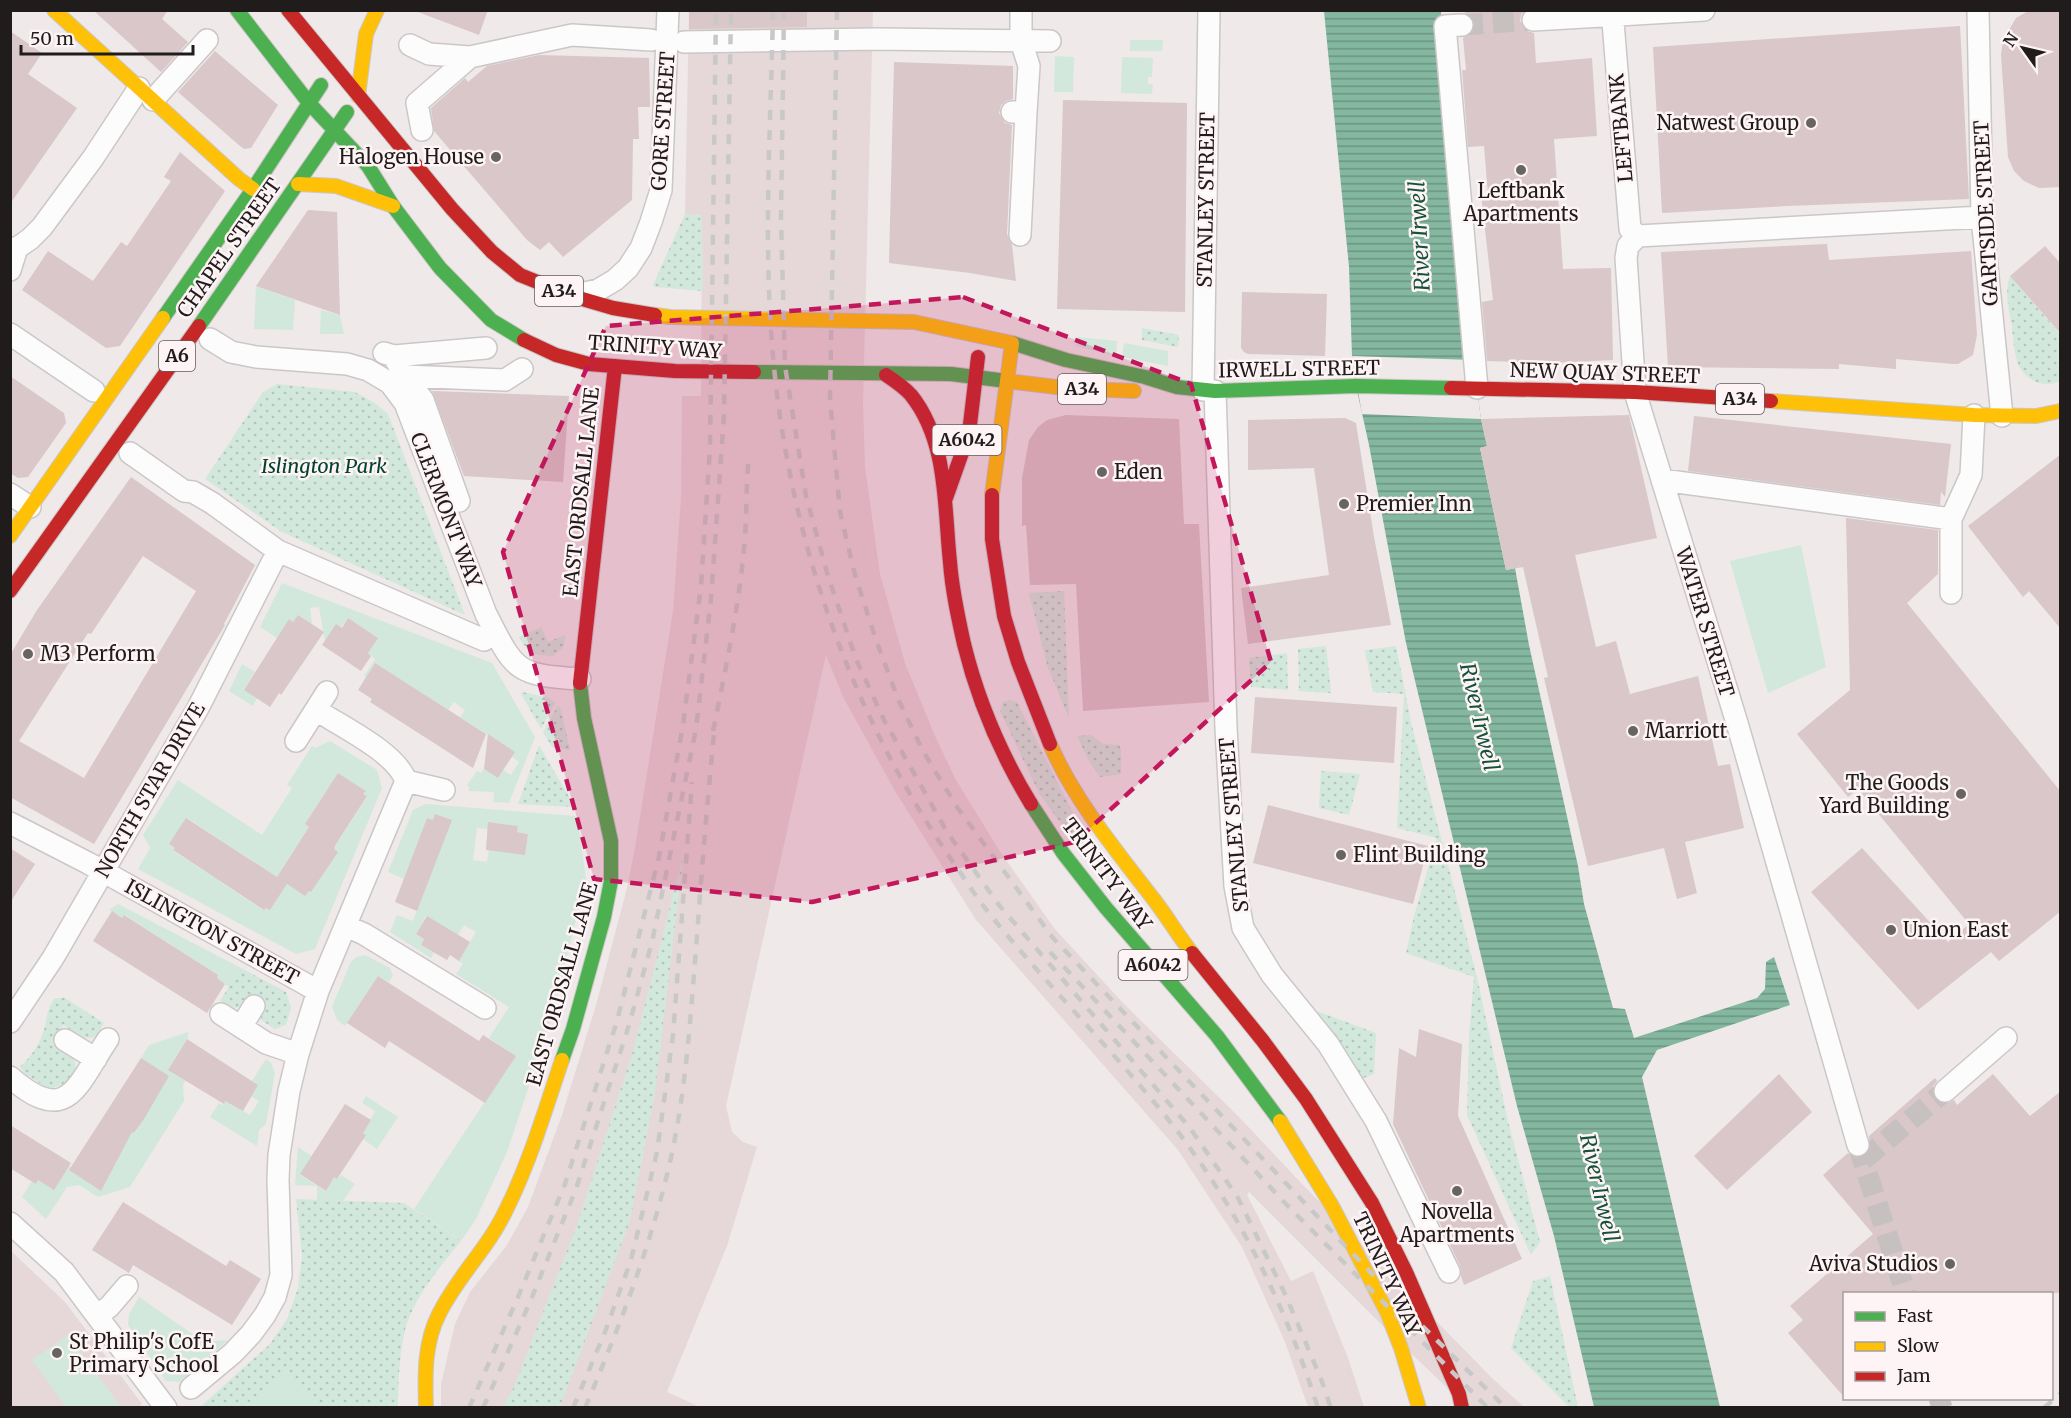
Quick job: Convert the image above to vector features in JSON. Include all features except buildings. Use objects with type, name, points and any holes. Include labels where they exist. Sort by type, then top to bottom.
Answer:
[{"type":"main road","points":[[54,10],[239,179],[253,189]]},
{"type":"main road","name":"TRINITY WAY","points":[[237,10],[309,103],[368,166],[393,206],[440,268],[491,320],[556,355],[589,364],[675,371],[951,374],[1007,381]]},
{"type":"main road","name":"TRINITY WAY","points":[[288,10],[341,58],[358,96],[452,209],[492,252],[520,275],[572,296],[613,308],[669,317],[914,322],[1012,343],[991,504],[997,573],[1004,616],[1018,662],[1057,760],[1104,835],[1168,918],[1188,948],[1263,1041],[1306,1099],[1372,1203],[1406,1272],[1459,1394],[1462,1407]]},
{"type":"main road","name":"CHAPEL STREET","points":[[10,591],[54,526],[186,345],[358,96],[366,34],[377,10]]},
{"type":"main road","name":"CHAPEL STREET","points":[[10,536],[253,189],[309,103],[341,58],[366,34]]},
{"type":"main road","points":[[298,184],[336,186],[393,206]]},
{"type":"main road","name":"TRINITY WAY","points":[[980,336],[969,433],[945,500],[953,587],[970,666],[989,725],[1036,812],[1070,862],[1151,962],[1225,1045],[1288,1132],[1337,1212],[1389,1319],[1419,1407]]},
{"type":"main road","name":"IRWELL STREET","points":[[1012,343],[1066,360],[1145,377],[1177,387],[1209,390],[1356,386],[1422,387]]},
{"type":"main road","name":"EAST ORDSALL LANE","points":[[426,1407],[425,1376],[428,1346],[439,1314],[505,1213],[523,1174],[573,1029],[610,890],[613,861],[612,841],[584,718],[580,679],[615,366]]},
{"type":"main road","points":[[886,375],[912,395],[929,423],[945,500]]},
{"type":"main road","name":"IRWELL STREET","points":[[1007,381],[1065,388],[1159,392],[1177,387]]},
{"type":"main road","name":"NEW QUAY STREET","points":[[1422,387],[1635,392],[2002,416]]},
{"type":"main road","name":"A34","points":[[2002,416],[2036,416],[2061,411]]},
{"type":"street","name":"GORE STREET","points":[[572,296],[598,290],[615,280],[628,268],[641,248],[662,190],[668,10]]},
{"type":"street","points":[[1020,235],[1019,112],[1029,66],[1021,41],[1021,10]]},
{"type":"street","name":"STANLEY STREET","points":[[1209,10],[1209,390],[1235,886],[1243,928],[1272,975],[1328,1044],[1376,1121],[1449,1272]]},
{"type":"street","points":[[1533,20],[1612,13],[1704,10]]},
{"type":"street","name":"GARTSIDE STREET","points":[[1978,10],[1982,217],[2002,416]]},
{"type":"street","name":"LEFTBANK","points":[[1612,13],[1630,229],[1638,236]]},
{"type":"street","points":[[1454,26],[1477,388]]},
{"type":"street","points":[[410,45],[429,54],[470,57],[572,35],[651,40]]},
{"type":"street","points":[[684,42],[876,39],[1050,41]]},
{"type":"street","points":[[10,270],[14,248],[30,239],[42,227],[93,158],[146,94],[207,40]]},
{"type":"street","points":[[422,130],[417,103],[470,57]]},
{"type":"street","points":[[1638,236],[1982,217]]},
{"type":"street","name":"WATER STREET","points":[[1638,236],[1628,246],[1626,254],[1635,392],[1737,723],[1858,1145]]},
{"type":"street","points":[[10,334],[94,391]]},
{"type":"street","name":"CLERMONT WAY","points":[[210,339],[231,352],[256,357],[347,364],[375,373],[390,383],[405,403],[486,614],[502,647],[515,664],[529,673],[546,677],[580,679]]},
{"type":"street","points":[[459,501],[423,400],[389,355],[486,348]]},
{"type":"street","points":[[404,376],[505,380],[522,369]]},
{"type":"street","points":[[1951,593],[1951,519],[1971,474],[1974,415]]},
{"type":"street","points":[[130,453],[184,491],[193,492],[220,509],[278,551],[484,640]]},
{"type":"street","points":[[1662,480],[1951,519]]},
{"type":"street","points":[[10,494],[30,507]]},
{"type":"street","name":"NORTH STAR DRIVE","points":[[10,1022],[53,958],[198,708],[278,551]]},
{"type":"street","points":[[191,1388],[233,1353],[251,1334],[275,1297],[282,1266],[279,1155],[289,1091],[298,1054],[318,990],[406,781],[402,771],[392,759],[322,701],[296,741]]},
{"type":"street","points":[[406,781],[444,790]]},
{"type":"street","name":"ISLINGTON STREET","points":[[10,823],[318,990]]},
{"type":"street","points":[[346,926],[364,934],[485,1008]]},
{"type":"street","points":[[241,1027],[254,1006]]},
{"type":"street","points":[[221,1014],[266,1043],[298,1054]]},
{"type":"street","points":[[1945,1091],[2006,1038]]},
{"type":"street","points":[[10,1077],[40,1099],[55,1102],[74,1092],[108,1039]]},
{"type":"street","points":[[65,1040],[96,1059]]},
{"type":"street","points":[[10,1223],[64,1272],[166,1407]]},
{"type":"street","points":[[97,1315],[109,1307],[127,1286]]},
{"type":"highlighted area","points":[[963,297],[1191,384],[1271,662],[1075,842],[812,902],[594,879],[503,552],[606,326]]},
{"type":"shaded area","points":[[689,11],[873,11],[863,403],[865,466],[880,574],[905,663],[956,780],[999,850],[1054,928],[1123,1003],[1238,1116],[1492,1378],[1524,1407],[1467,1407],[1249,1192],[1247,1195],[1291,1281],[1313,1271],[1348,1358],[1364,1407],[1308,1407],[1285,1342],[1242,1247],[1178,1150],[976,920],[895,791],[843,697],[826,655],[726,1106],[732,1132],[743,1142],[757,1147],[727,1246],[667,1392],[700,1407],[441,1408],[441,1384],[455,1324],[470,1292],[507,1245],[528,1207],[562,1115],[596,1005],[626,892],[635,848],[673,611],[681,498],[682,396],[701,396],[702,215],[685,214]]},
{"type":"shaded area","name":"St Philip's CofE Primary School","points":[[10,1250],[65,1302],[142,1404],[137,1408],[11,1407]]},
{"type":"green space","points":[[1130,40],[1163,40],[1162,51],[1130,51]]},
{"type":"green space","points":[[1055,56],[1074,57],[1073,92],[1054,92]]},
{"type":"green space","points":[[1122,57],[1153,58],[1152,77],[1148,77],[1148,84],[1153,84],[1152,94],[1121,93]]},
{"type":"green space","points":[[685,214],[702,215],[703,291],[653,285]]},
{"type":"green space","points":[[2010,276],[2060,334],[2060,381],[2048,384],[2036,382],[2025,375],[2018,364],[2008,301],[2007,289]]},
{"type":"green space","points":[[256,286],[295,300],[293,330],[254,329]]},
{"type":"green space","points":[[321,310],[340,315],[344,334],[320,334]]},
{"type":"green space","points":[[1142,328],[1179,335],[1178,347],[1142,340]]},
{"type":"green space","points":[[1078,337],[1117,341],[1116,356],[1075,346]]},
{"type":"green space","points":[[1124,343],[1168,351],[1168,366],[1122,357]]},
{"type":"green space","name":"Islington Park","points":[[277,384],[355,392],[375,403],[388,414],[465,615],[282,532],[205,479],[263,392]]},
{"type":"green space","points":[[1801,545],[1826,667],[1768,693],[1730,561]]},
{"type":"green space","points":[[282,583],[492,663],[535,737],[509,803],[493,802],[494,792],[469,791],[467,785],[477,771],[481,773],[484,769],[498,778],[503,770],[511,775],[519,762],[512,757],[515,752],[460,717],[465,710],[454,702],[448,710],[375,663],[366,677],[364,676],[375,659],[368,653],[378,638],[348,618],[326,648],[319,607],[310,608],[312,624],[298,615],[293,622],[289,620],[277,638],[260,627]]},
{"type":"green space","points":[[1064,591],[1069,718],[1048,668],[1029,593]]},
{"type":"green space","points":[[541,627],[548,642],[565,635],[564,647],[553,656],[532,652],[519,637]]},
{"type":"green space","points":[[1326,646],[1331,693],[1299,691],[1298,649]]},
{"type":"green space","points":[[1396,646],[1411,722],[1477,977],[1508,1121],[1540,1242],[1531,1255],[1467,1115],[1469,1036],[1474,977],[1406,953],[1414,916],[1437,838],[1397,828],[1404,694],[1373,692],[1365,650]]},
{"type":"green space","points":[[1287,653],[1288,690],[1251,687],[1249,658]]},
{"type":"green space","points":[[242,664],[255,672],[244,689],[257,698],[253,706],[229,691]]},
{"type":"green space","points":[[523,692],[556,702],[541,729],[521,694]]},
{"type":"green space","points":[[1010,700],[1017,702],[1080,827],[1083,843],[1080,844],[1072,838],[1040,795],[1000,711],[1003,702]]},
{"type":"green space","points":[[558,705],[570,750],[552,747],[543,732]]},
{"type":"green space","points":[[1091,735],[1103,744],[1119,745],[1121,774],[1100,777],[1077,736]]},
{"type":"green space","points":[[330,741],[377,770],[382,788],[315,949],[296,954],[138,869],[150,848],[143,835],[178,780],[262,835],[292,788],[287,785],[312,746],[315,748]],"holes":[[[338,773],[366,791],[363,794],[367,797],[338,841],[333,842],[337,845],[334,849],[337,852],[311,892],[309,891],[305,896],[287,884],[270,910],[266,908],[263,910],[219,881],[221,879],[212,876],[173,851],[175,848],[169,844],[187,818],[277,877],[309,827],[305,824]]]},
{"type":"green space","points":[[539,745],[575,807],[518,804]]},
{"type":"green space","points":[[1321,771],[1360,774],[1349,815],[1319,808]]},
{"type":"green space","points":[[425,804],[575,816],[578,822],[586,878],[553,1014],[507,1152],[476,1219],[461,1241],[414,1209],[515,1056],[489,1038],[509,1007],[456,974],[463,964],[459,961],[476,932],[464,925],[458,935],[426,916],[416,934],[424,939],[421,945],[434,953],[431,958],[390,932],[397,915],[413,921],[451,820],[436,814],[433,820],[427,818],[404,879],[388,872],[413,810]],"holes":[[[488,822],[518,826],[517,832],[528,834],[525,854],[489,850],[487,862],[473,860],[477,828],[488,829]]]},
{"type":"green space","points":[[684,852],[654,1099],[630,1221],[560,1407],[503,1407],[513,1389],[577,1225],[633,1051]]},
{"type":"green space","points":[[118,904],[241,968],[229,987],[217,978],[218,975],[125,915],[122,918],[109,910]]},
{"type":"green space","points":[[365,955],[390,968],[393,975],[389,982],[378,976],[345,1026],[337,1020],[332,1006],[351,962]]},
{"type":"green space","points":[[241,968],[286,992],[291,1007],[286,1025],[275,1029],[261,1020],[260,1016],[267,1005],[250,996],[243,1005],[236,1008],[220,1001]]},
{"type":"green space","points":[[55,998],[65,998],[104,1023],[96,1037],[91,1038],[78,1035],[63,1025],[52,1044],[72,1057],[76,1068],[74,1074],[65,1082],[49,1089],[25,1074],[20,1067],[40,1041],[49,1009]]},
{"type":"green space","points":[[1317,1011],[1376,1033],[1374,1074],[1361,1079],[1342,1045]]},
{"type":"green space","points":[[188,1032],[188,1037],[170,1066],[187,1077],[183,1085],[184,1101],[130,1187],[98,1197],[79,1185],[67,1187],[46,1219],[22,1197],[32,1181],[36,1184],[38,1180],[54,1189],[69,1166],[73,1169],[84,1170],[80,1177],[93,1186],[112,1168],[117,1161],[113,1159],[130,1131],[135,1133],[140,1125],[137,1123],[167,1075],[141,1058],[149,1045]]},
{"type":"green space","points":[[266,1059],[271,1063],[275,1073],[266,1124],[259,1130],[257,1146],[210,1117],[219,1103],[223,1105],[225,1101],[250,1115],[259,1101],[251,1096],[258,1085],[252,1081]]},
{"type":"green space","points":[[366,1096],[398,1117],[377,1149],[363,1139],[366,1135],[363,1133],[375,1111],[362,1103]]},
{"type":"green space","points":[[298,1147],[312,1156],[300,1175],[325,1191],[334,1177],[338,1179],[341,1175],[355,1184],[343,1201],[317,1200],[317,1186],[295,1185]]},
{"type":"green space","points":[[296,1199],[404,1203],[461,1241],[424,1290],[407,1323],[401,1353],[398,1407],[199,1408],[270,1344],[287,1319],[298,1288],[302,1256]]},
{"type":"green space","points":[[1550,1276],[1578,1407],[1569,1407],[1511,1348],[1533,1281]]},
{"type":"green space","points":[[139,1297],[204,1342],[228,1340],[179,1382],[166,1381],[128,1325],[129,1314]]},
{"type":"green space","points":[[68,1335],[121,1407],[66,1407],[32,1360]]},
{"type":"green space","points":[[287,1370],[321,1407],[243,1407]]},
{"type":"water","name":"River Irwell","points":[[1324,11],[1441,11],[1442,74],[1474,368],[1487,446],[1480,448],[1506,570],[1515,568],[1584,904],[1613,1008],[1625,1009],[1634,1038],[1757,998],[1765,989],[1766,962],[1774,957],[1790,1005],[1657,1050],[1642,1077],[1720,1407],[1594,1407],[1554,1236],[1517,1106],[1406,643],[1356,386],[1352,356],[1349,267]]},
{"type":"pier","points":[[1352,356],[1473,360],[1481,419],[1362,414]]},
{"type":"tunnel","points":[[1462,25],[1533,20]]},
{"type":"tunnel","points":[[1863,1160],[1945,1091]]},
{"type":"tunnel","points":[[1858,1145],[1905,1292]]},
{"type":"tunnel","points":[[1940,1400],[1942,1408]]},
{"type":"railway","points":[[469,1408],[565,1184],[617,1021],[659,857],[683,725],[701,586],[710,448],[716,10]]},
{"type":"railway","points":[[483,1408],[530,1302],[576,1189],[629,1025],[652,942],[696,729],[711,599],[724,415],[731,10]]},
{"type":"railway","points":[[773,10],[768,250],[771,330],[778,401],[789,471],[805,540],[826,608],[851,675],[881,740],[915,802],[980,901],[1010,939],[1163,1113],[1189,1146],[1212,1181],[1234,1216],[1273,1291],[1318,1408]]},
{"type":"railway","points":[[784,10],[781,219],[785,366],[806,496],[828,576],[856,659],[884,720],[947,832],[999,905],[1190,1128],[1238,1198],[1286,1296],[1331,1408]]},
{"type":"railway","points":[[837,10],[830,399],[840,512],[855,575],[898,699],[923,751],[957,807],[1053,938],[1412,1316],[1506,1408]]},
{"type":"railway","points":[[713,731],[740,586],[749,454]]},
{"type":"railway","points":[[585,1408],[623,1314],[645,1250],[672,1153],[688,1045],[715,723]]},
{"type":"railway","points":[[573,1408],[605,1332],[631,1260],[657,1152],[673,1035],[692,782]]},
{"type":"railway","points":[[1050,952],[1286,1204],[1488,1408]]},
{"type":"railway","points":[[2044,1408],[2060,1394]]},
{"type":"traffic: fast","points":[[237,10],[309,103],[368,166],[393,206],[440,268],[491,320],[524,340]]},
{"type":"traffic: fast","points":[[163,318],[253,189],[321,85]]},
{"type":"traffic: fast","points":[[199,326],[347,112]]},
{"type":"traffic: fast","points":[[1012,343],[1066,360],[1145,377],[1177,387],[1215,391],[1356,386],[1451,388]]},
{"type":"traffic: fast","points":[[754,372],[951,374],[1007,381]]},
{"type":"traffic: fast","points":[[562,1060],[573,1029],[604,917],[611,881],[611,841],[584,718],[580,683]]},
{"type":"traffic: fast","points":[[1031,804],[1063,853],[1106,908],[1217,1036],[1280,1121]]},
{"type":"traffic: slow","points":[[54,10],[239,179],[253,189]]},
{"type":"traffic: slow","points":[[358,96],[366,34],[377,10]]},
{"type":"traffic: slow","points":[[298,184],[336,186],[393,206]]},
{"type":"traffic: slow","points":[[655,315],[914,322],[1012,343],[992,495]]},
{"type":"traffic: slow","points":[[10,536],[163,318]]},
{"type":"traffic: slow","points":[[1007,381],[1065,388],[1134,391]]},
{"type":"traffic: slow","points":[[1771,401],[1974,415],[2036,416],[2060,411]]},
{"type":"traffic: slow","points":[[1050,744],[1084,806],[1192,953]]},
{"type":"traffic: slow","points":[[426,1408],[426,1360],[434,1325],[446,1300],[499,1224],[515,1192],[562,1060]]},
{"type":"traffic: slow","points":[[1280,1121],[1332,1206],[1387,1312],[1401,1348],[1419,1408]]},
{"type":"traffic: jam","points":[[288,10],[452,209],[492,252],[520,275],[572,296],[613,308],[655,315]]},
{"type":"traffic: jam","points":[[10,591],[199,326]]},
{"type":"traffic: jam","points":[[524,340],[556,355],[589,364],[675,371],[754,372]]},
{"type":"traffic: jam","points":[[946,498],[969,433],[978,357]]},
{"type":"traffic: jam","points":[[580,683],[615,366]]},
{"type":"traffic: jam","points":[[886,375],[911,395],[932,433],[942,475],[954,593],[970,665],[991,726],[1009,766],[1031,804]]},
{"type":"traffic: jam","points":[[1451,388],[1635,392],[1771,401]]},
{"type":"traffic: jam","points":[[992,495],[992,539],[1004,616],[1018,662],[1050,744]]},
{"type":"traffic: jam","points":[[1192,953],[1263,1041],[1306,1099],[1372,1203],[1406,1272],[1459,1394],[1462,1408]]},
{"type":"place","name":"Natwest Group","points":[[1811,123]]},
{"type":"place","name":"Halogen House","points":[[496,157]]},
{"type":"place","name":"Leftbank Apartments","points":[[1521,170]]},
{"type":"place","name":"Eden","points":[[1102,472]]},
{"type":"place","name":"Premier Inn","points":[[1344,504]]},
{"type":"place","name":"M3 Perform","points":[[28,654]]},
{"type":"place","name":"Marriott","points":[[1633,731]]},
{"type":"place","name":"The Goods Yard Building","points":[[1961,794]]},
{"type":"place","name":"Flint Building","points":[[1341,855]]},
{"type":"place","name":"Union East","points":[[1891,930]]},
{"type":"place","name":"Novella Apartments","points":[[1457,1191]]},
{"type":"place","name":"Aviva Studios","points":[[1950,1264]]},
{"type":"place","name":"St Philip's CofE Primary School","points":[[57,1353]]}]
